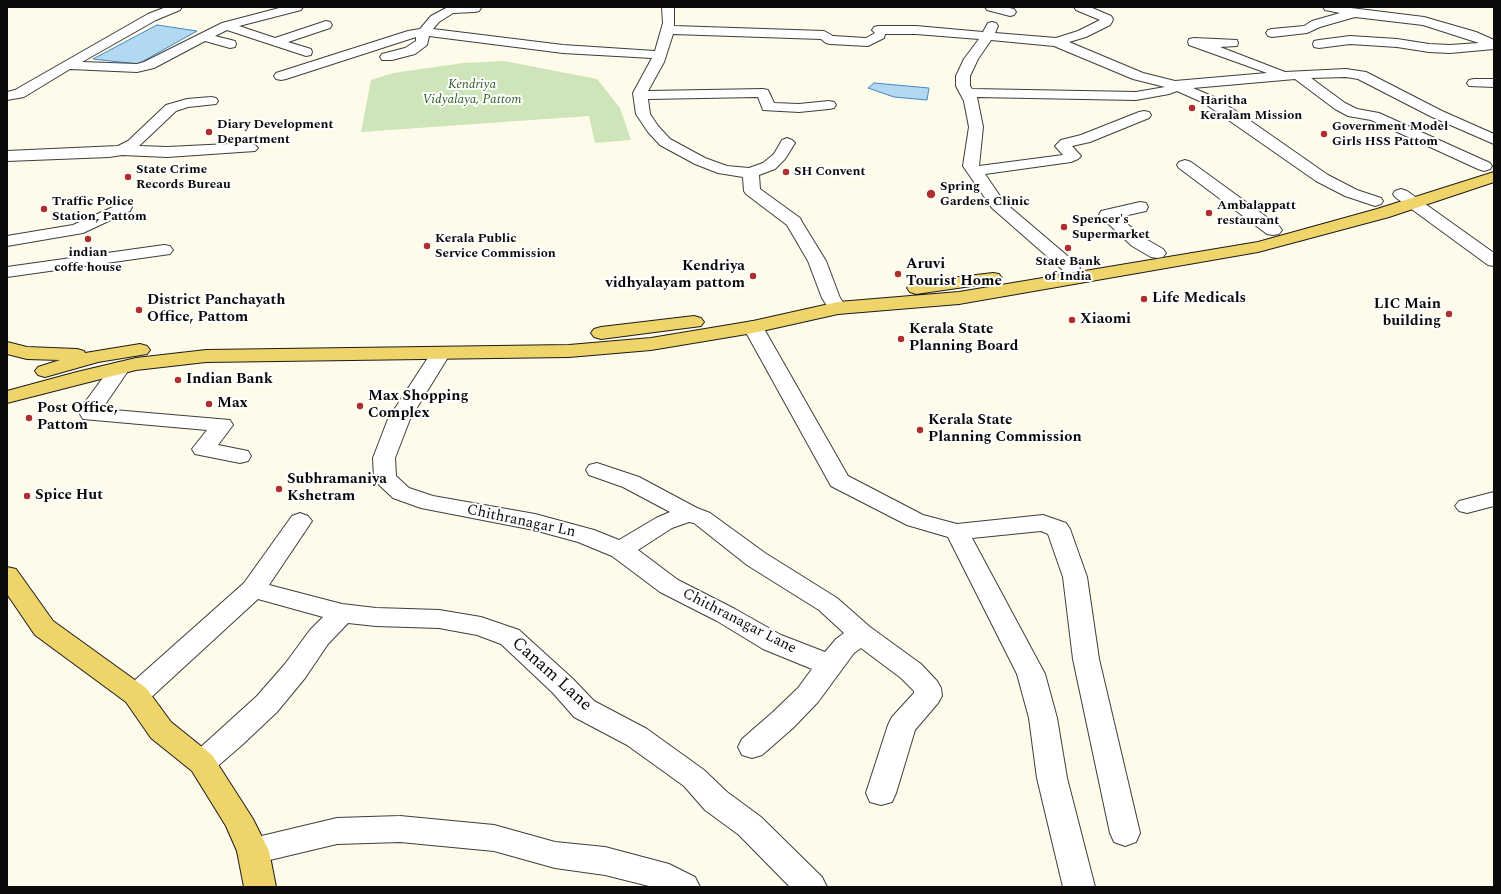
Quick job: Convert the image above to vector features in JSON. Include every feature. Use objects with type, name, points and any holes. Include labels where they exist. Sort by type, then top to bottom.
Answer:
[{"type":"main road","points":[[7,397],[84,376],[136,364],[206,356],[262,354],[440,354],[568,351],[651,344],[753,327],[835,303],[959,298],[1258,247],[1321,231],[1408,198],[1491,173]]},
{"type":"main road","points":[[7,381],[96,356],[199,342],[275,340],[543,339],[746,315],[1071,268],[1157,253],[1273,230],[1375,202],[1408,198]]},
{"type":"main road","points":[[7,348],[27,353],[96,356]]},
{"type":"main road","points":[[7,575],[44,628],[136,695],[162,730],[202,763],[238,819],[253,851],[260,887]]},
{"type":"street","points":[[7,96],[19,94],[66,65],[152,17],[176,7]]},
{"type":"street","points":[[66,65],[137,68],[162,59],[226,26],[297,7]]},
{"type":"street","points":[[668,7],[668,30],[660,55],[640,93],[643,114],[653,129],[666,142],[700,161],[724,170],[751,173],[769,166],[780,156],[787,142]]},
{"type":"street","points":[[991,7],[1010,12]]},
{"type":"street","points":[[1057,42],[1078,35],[1106,22],[1107,19],[1080,7]]},
{"type":"street","points":[[1329,7],[1353,13],[1424,21],[1472,35],[1494,45]]},
{"type":"street","points":[[1393,7],[1408,19]]},
{"type":"street","points":[[387,57],[410,51],[422,42],[423,33],[435,19],[450,10],[475,8]]},
{"type":"street","points":[[1272,33],[1307,29],[1316,24],[1353,13]]},
{"type":"street","points":[[275,42],[326,25]]},
{"type":"street","points":[[226,26],[306,52]]},
{"type":"street","points":[[668,30],[824,36],[830,40],[868,42],[879,33],[916,30],[990,30],[1057,42],[1138,76],[1179,85],[1292,76],[1346,73],[1358,74],[1437,114],[1494,140]]},
{"type":"street","points":[[990,30],[971,59],[963,76],[962,86],[968,93],[971,101],[976,127],[972,166],[998,205],[1071,268]]},
{"type":"street","points":[[281,76],[412,34],[423,33],[563,49],[660,55]]},
{"type":"street","points":[[1078,35],[1093,42]]},
{"type":"street","points":[[203,37],[230,44]]},
{"type":"street","points":[[1319,44],[1350,40],[1397,43],[1429,48],[1450,49],[1494,45]]},
{"type":"street","points":[[1232,43],[1194,42],[1292,76],[1353,113],[1374,116],[1491,173]]},
{"type":"street","points":[[1139,62],[1161,78],[1209,100],[1322,178],[1351,194],[1375,202]]},
{"type":"street","points":[[1474,83],[1494,83]]},
{"type":"street","points":[[968,93],[1136,96],[1169,90],[1179,85]]},
{"type":"street","points":[[640,95],[763,94],[768,107],[799,108],[829,105]]},
{"type":"street","points":[[122,150],[133,144],[171,108],[187,103],[212,101]]},
{"type":"street","points":[[974,171],[1066,159],[1073,156],[1063,146],[1066,143],[1085,139],[1144,115]]},
{"type":"street","points":[[7,156],[109,152],[122,150],[167,152],[250,148]]},
{"type":"street","points":[[1184,164],[1273,230]]},
{"type":"street","points":[[751,173],[752,191],[794,222],[817,260],[835,303]]},
{"type":"street","points":[[1408,198],[1494,261]]},
{"type":"street","points":[[7,241],[77,229],[124,207]]},
{"type":"street","points":[[1140,207],[1119,211],[1107,216],[1138,242],[1157,253]]},
{"type":"street","points":[[7,272],[164,250]]},
{"type":"street","points":[[753,327],[839,481],[915,520],[957,532],[1043,523],[1058,529],[1076,577],[1086,659],[1125,833]]},
{"type":"street","name":"Chithranagar Ln","points":[[440,354],[399,419],[384,458],[385,478],[401,493],[429,503],[535,522],[586,536],[621,550]]},
{"type":"street","points":[[120,368],[91,409],[91,414],[222,425],[203,450],[240,456]]},
{"type":"street","points":[[597,470],[631,482],[689,513],[702,518],[756,558],[828,604],[861,634],[911,672],[927,688],[928,696],[902,725],[881,793]]},
{"type":"street","points":[[1467,506],[1494,499]]},
{"type":"street","points":[[621,550],[664,523],[689,513]]},
{"type":"street","points":[[136,695],[253,589],[300,522]]},
{"type":"street","points":[[957,532],[1032,674],[1043,718],[1052,778],[1079,887]]},
{"type":"street","name":"Chithranagar Lane","points":[[621,550],[669,586],[726,615],[772,642],[830,665]]},
{"type":"street","name":"Canam Lane","points":[[253,589],[342,613],[376,617],[439,619],[481,626],[510,637],[563,686],[584,709],[638,737],[694,778],[716,801],[750,826],[811,887]]},
{"type":"street","points":[[202,763],[267,704],[295,671],[319,637],[342,613]]},
{"type":"street","points":[[752,747],[783,720],[808,695],[845,646],[861,634]]},
{"type":"street","points":[[253,851],[337,831],[400,829],[494,838],[555,854],[605,861],[658,874],[684,887]]},
{"type":"green space","name":"Kendriya Vidyalaya, Pattom","points":[[504,61],[597,79],[620,108],[631,140],[595,143],[589,116],[361,132],[371,80],[393,73],[463,63]]},
{"type":"water","points":[[157,25],[197,31],[138,64],[93,59]]},
{"type":"water","points":[[874,83],[929,88],[927,100],[894,97],[868,88]]},
{"type":"place","name":"Haritha Keralam Mission","points":[[1192,108]]},
{"type":"place","name":"Diary Development Department","points":[[209,132]]},
{"type":"place","name":"Government Model Girls HSS Pattom","points":[[1324,134]]},
{"type":"place","name":"SH Convent","points":[[786,172]]},
{"type":"place","name":"State Crime Records Bureau","points":[[128,177]]},
{"type":"place","name":"Spring Gardens Clinic","points":[[931,194]]},
{"type":"place","name":"Traffic Police Station, Pattom","points":[[44,209]]},
{"type":"place","name":"Ambalappatt restaurant","points":[[1209,213]]},
{"type":"place","name":"Spencer's Supermarket","points":[[1064,227]]},
{"type":"place","name":"indian coffe house","points":[[88,239]]},
{"type":"place","name":"Kerala Public Service Commission","points":[[427,246]]},
{"type":"place","name":"State Bank of India","points":[[1068,248]]},
{"type":"place","name":"Aruvi Tourist Home","points":[[898,274]]},
{"type":"place","name":"Kendriya vidhyalayam pattom","points":[[753,276]]},
{"type":"place","name":"Life Medicals","points":[[1144,299]]},
{"type":"place","name":"District Panchayath Office, Pattom","points":[[139,310]]},
{"type":"place","name":"LIC Main building","points":[[1449,314]]},
{"type":"place","name":"Xiaomi","points":[[1072,320]]},
{"type":"place","name":"Kerala State Planning Board","points":[[901,339]]},
{"type":"place","name":"Indian Bank","points":[[178,380]]},
{"type":"place","name":"Max","points":[[209,404]]},
{"type":"place","name":"Max Shopping Complex","points":[[360,406]]},
{"type":"place","name":"Post Office, Pattom","points":[[29,418]]},
{"type":"place","name":"Kerala State Planning Commission","points":[[920,430]]},
{"type":"place","name":"Subhramaniya Kshetram","points":[[279,489]]},
{"type":"place","name":"Spice Hut","points":[[27,496]]}]
